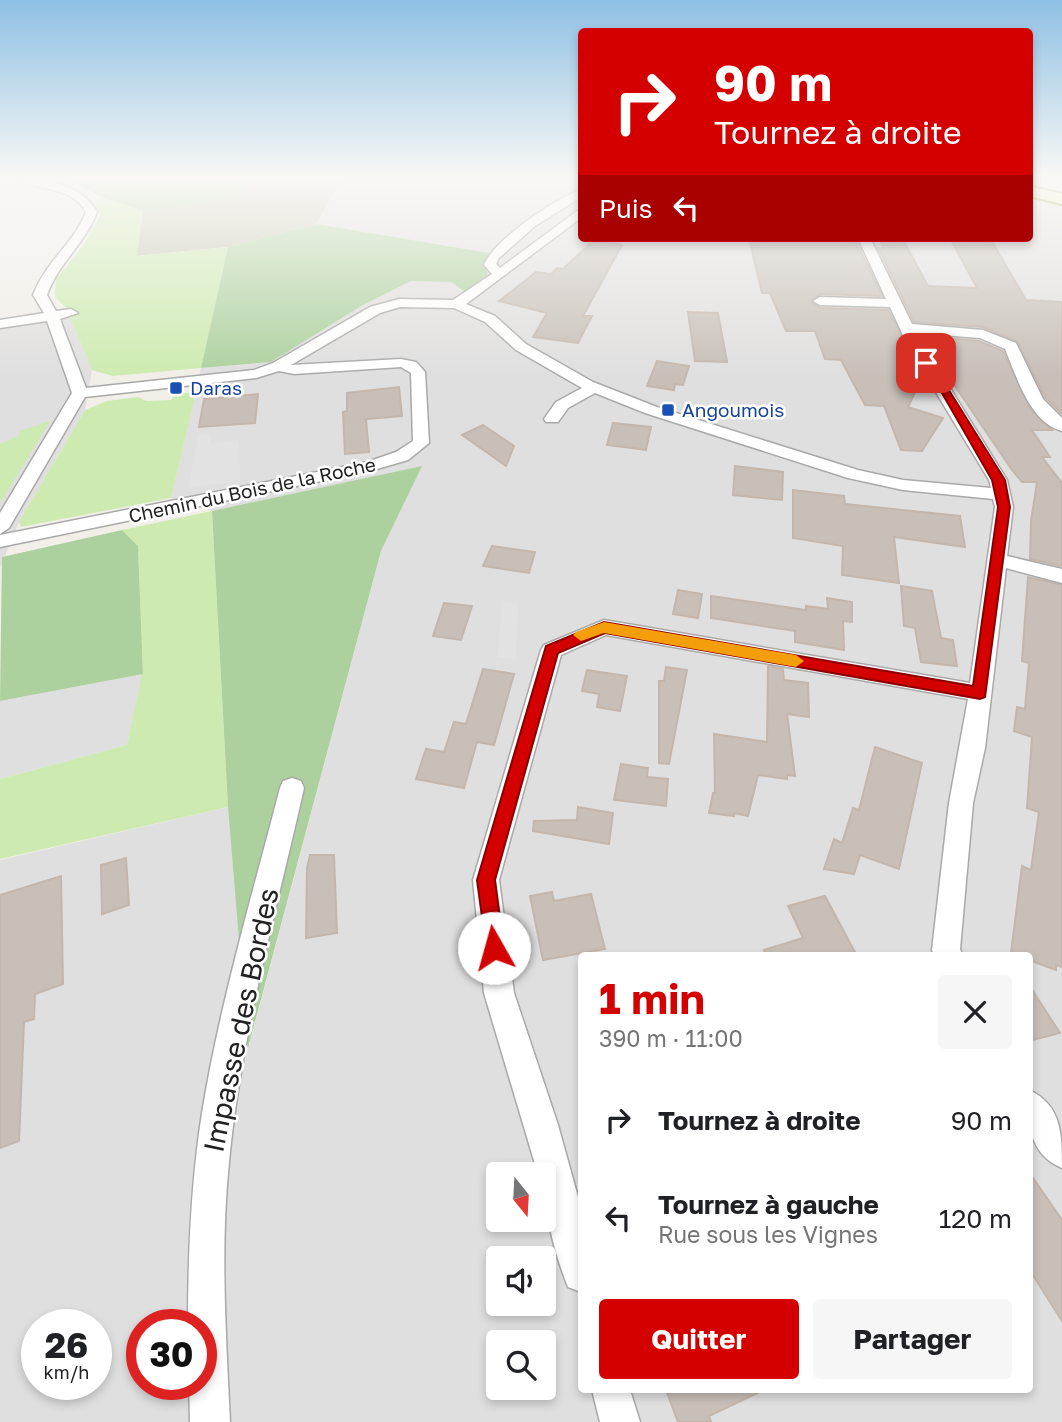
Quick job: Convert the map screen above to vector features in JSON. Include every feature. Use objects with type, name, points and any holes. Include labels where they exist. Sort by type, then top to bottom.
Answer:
[{"type":"street","points":[[72,244],[53,264],[41,286],[40,295],[52,316],[80,393]]},
{"type":"street","points":[[499,274],[490,265],[493,257],[508,244]]},
{"type":"street","points":[[456,304],[477,293],[539,244]]},
{"type":"street","points":[[867,244],[906,328],[999,480],[1004,507],[995,559],[994,601],[973,748],[961,803],[947,952]]},
{"type":"street","points":[[820,301],[893,303]]},
{"type":"street","points":[[80,393],[237,377],[278,366],[375,310],[399,303],[456,304],[490,319],[521,347],[595,387],[651,410],[854,474],[903,485],[1002,494]]},
{"type":"street","points":[[0,324],[71,313]]},
{"type":"street","points":[[906,328],[983,334],[1011,346],[1036,402],[1049,418],[1062,426]]},
{"type":"street","name":"Chemin du Bois de la Roche","points":[[0,541],[370,466],[402,456],[421,443],[418,372],[411,365],[401,363],[294,370],[278,366]]},
{"type":"street","points":[[552,419],[562,405],[595,387]]},
{"type":"street","points":[[0,528],[80,393]]},
{"type":"street","points":[[995,559],[1062,576]]},
{"type":"street","points":[[578,1263],[542,1125],[499,993],[486,880],[552,650],[604,627],[980,693]]},
{"type":"street","name":"Impasse des Bordes","points":[[210,1422],[206,1300],[211,1164],[222,1084],[292,788]]},
{"type":"street","points":[[1033,1111],[1062,1151]]},
{"type":"street","points":[[612,1393],[620,1422]]},
{"type":"shaded area","points":[[138,244],[238,244],[228,247],[136,256]]},
{"type":"shaded area","points":[[433,244],[1062,244],[1062,1422],[0,1422],[0,860],[228,807],[249,1046],[381,551],[421,467],[212,511],[171,498],[201,368],[271,362],[363,305],[411,281],[451,282],[485,265],[489,254]]},
{"type":"shaded area","points":[[66,308],[92,370],[85,410],[19,522],[0,568],[0,319]]},
{"type":"shaded area","points":[[210,434],[210,444],[239,440],[240,481],[188,488],[198,436]]},
{"type":"shaded area","points":[[503,602],[519,605],[515,660],[497,657]]},
{"type":"shaded area","points":[[143,674],[127,745],[0,779],[0,701]]},
{"type":"green space","points":[[83,244],[139,244],[137,256],[228,247],[201,368],[113,376],[92,370],[66,308],[55,297],[56,279]]},
{"type":"green space","points":[[238,244],[437,244],[489,253],[485,265],[488,276],[466,292],[451,282],[411,281],[363,305],[271,362],[201,368],[228,247]]},
{"type":"green space","points":[[196,392],[171,498],[21,527],[19,522],[85,410],[107,401],[138,397],[146,401],[171,400],[175,394]]},
{"type":"green space","points":[[50,421],[0,502],[0,444],[19,436],[20,431]]},
{"type":"green space","points":[[422,466],[381,551],[248,1048],[228,807],[212,511]]},
{"type":"green space","points":[[212,511],[228,807],[0,859],[0,779],[127,745],[143,670],[138,546],[122,530]]},
{"type":"green space","points":[[122,530],[138,546],[143,674],[0,701],[2,557]]},
{"type":"building","points":[[589,244],[622,245],[583,316],[592,316],[578,343],[533,337],[547,313],[499,301],[536,272],[551,274],[557,268],[563,269]]},
{"type":"building","points":[[751,244],[858,244],[882,296],[820,294],[811,302],[820,308],[888,310],[923,375],[908,407],[943,418],[922,451],[901,450],[884,406],[865,405],[841,360],[825,359],[815,331],[786,331],[770,293],[762,293]]},
{"type":"building","points":[[882,244],[905,244],[928,286],[977,288],[953,244],[994,244],[1026,300],[1062,302],[1062,414],[1045,397],[1017,341],[983,327],[914,322],[878,248],[884,249]]},
{"type":"building","points":[[688,312],[718,313],[727,362],[695,361]]},
{"type":"building","points":[[921,336],[979,341],[1003,351],[1031,410],[1052,430],[1032,430],[1050,457],[1042,457],[1062,483],[1062,566],[1030,559],[1031,521],[1037,482],[1022,482],[1012,470]]},
{"type":"building","points":[[657,361],[689,366],[683,385],[675,384],[674,390],[647,386]]},
{"type":"building","points":[[399,387],[402,416],[366,419],[369,452],[345,454],[343,412],[347,411],[347,393]]},
{"type":"building","points":[[258,394],[255,423],[199,427],[204,399]]},
{"type":"building","points":[[613,423],[651,427],[646,450],[607,445]]},
{"type":"building","points":[[483,425],[514,446],[506,466],[462,435]]},
{"type":"building","points":[[735,466],[783,472],[782,500],[733,495]]},
{"type":"building","points":[[793,490],[844,496],[845,504],[960,516],[965,547],[894,537],[899,583],[842,575],[843,546],[793,538]]},
{"type":"building","points":[[492,546],[535,552],[529,573],[483,566]]},
{"type":"building","points":[[1028,577],[1062,585],[1062,967],[1056,965],[1056,970],[1033,961],[1033,952],[1011,952],[1022,866],[1031,870],[1039,812],[1027,808],[1032,737],[1014,731],[1017,707],[1025,709],[1029,663],[1022,661]]},
{"type":"building","points":[[901,586],[932,591],[941,638],[953,640],[957,666],[921,662],[915,628],[904,626]]},
{"type":"building","points":[[678,590],[702,594],[698,618],[673,614]]},
{"type":"building","points":[[711,596],[806,610],[806,606],[828,609],[827,598],[852,602],[852,622],[843,621],[844,650],[795,642],[795,631],[711,618]]},
{"type":"building","points":[[444,603],[472,606],[461,640],[433,636]]},
{"type":"building","points":[[768,666],[783,669],[784,680],[808,683],[809,717],[787,714],[795,776],[787,775],[787,779],[758,775],[748,816],[709,813],[715,793],[714,734],[767,742]]},
{"type":"building","points":[[666,667],[687,670],[669,764],[659,763],[659,681],[664,681]]},
{"type":"building","points":[[483,669],[514,674],[494,745],[477,742],[464,788],[416,779],[426,749],[444,752],[454,722],[466,724]]},
{"type":"building","points":[[587,670],[627,676],[620,711],[597,707],[599,694],[582,691]]},
{"type":"building","points":[[875,747],[922,763],[899,869],[860,855],[854,874],[824,869],[834,839],[842,843],[853,808],[859,810]]},
{"type":"building","points":[[621,764],[648,768],[647,777],[668,779],[666,806],[614,800]]},
{"type":"building","points":[[578,807],[613,813],[609,844],[533,831],[534,821],[577,820]]},
{"type":"building","points":[[310,855],[334,855],[337,933],[306,938],[307,868]]},
{"type":"building","points":[[126,858],[129,905],[102,914],[101,865]]},
{"type":"building","points":[[61,876],[63,984],[35,994],[34,1019],[24,1022],[19,1141],[0,1148],[0,895]]},
{"type":"building","points":[[552,892],[554,901],[591,894],[605,949],[543,960],[530,896]]},
{"type":"building","points":[[825,896],[855,952],[764,952],[803,938],[788,906]]},
{"type":"building","points":[[1033,991],[1060,1033],[1033,1040]]},
{"type":"building","points":[[1033,1178],[1062,1220],[1062,1321],[1033,1275]]},
{"type":"building","points":[[667,1393],[758,1393],[709,1416],[711,1422],[678,1422]]},
{"type":"slow traffic","points":[[581,635],[604,627],[796,661]]},
{"type":"place","name":"Daras","points":[[176,388]]},
{"type":"place","name":"Angoumois","points":[[668,410]]},
{"type":"route","points":[[494,948],[486,880],[552,650],[604,627],[980,693],[994,601],[995,559],[1004,507],[999,480],[926,363]]}]
